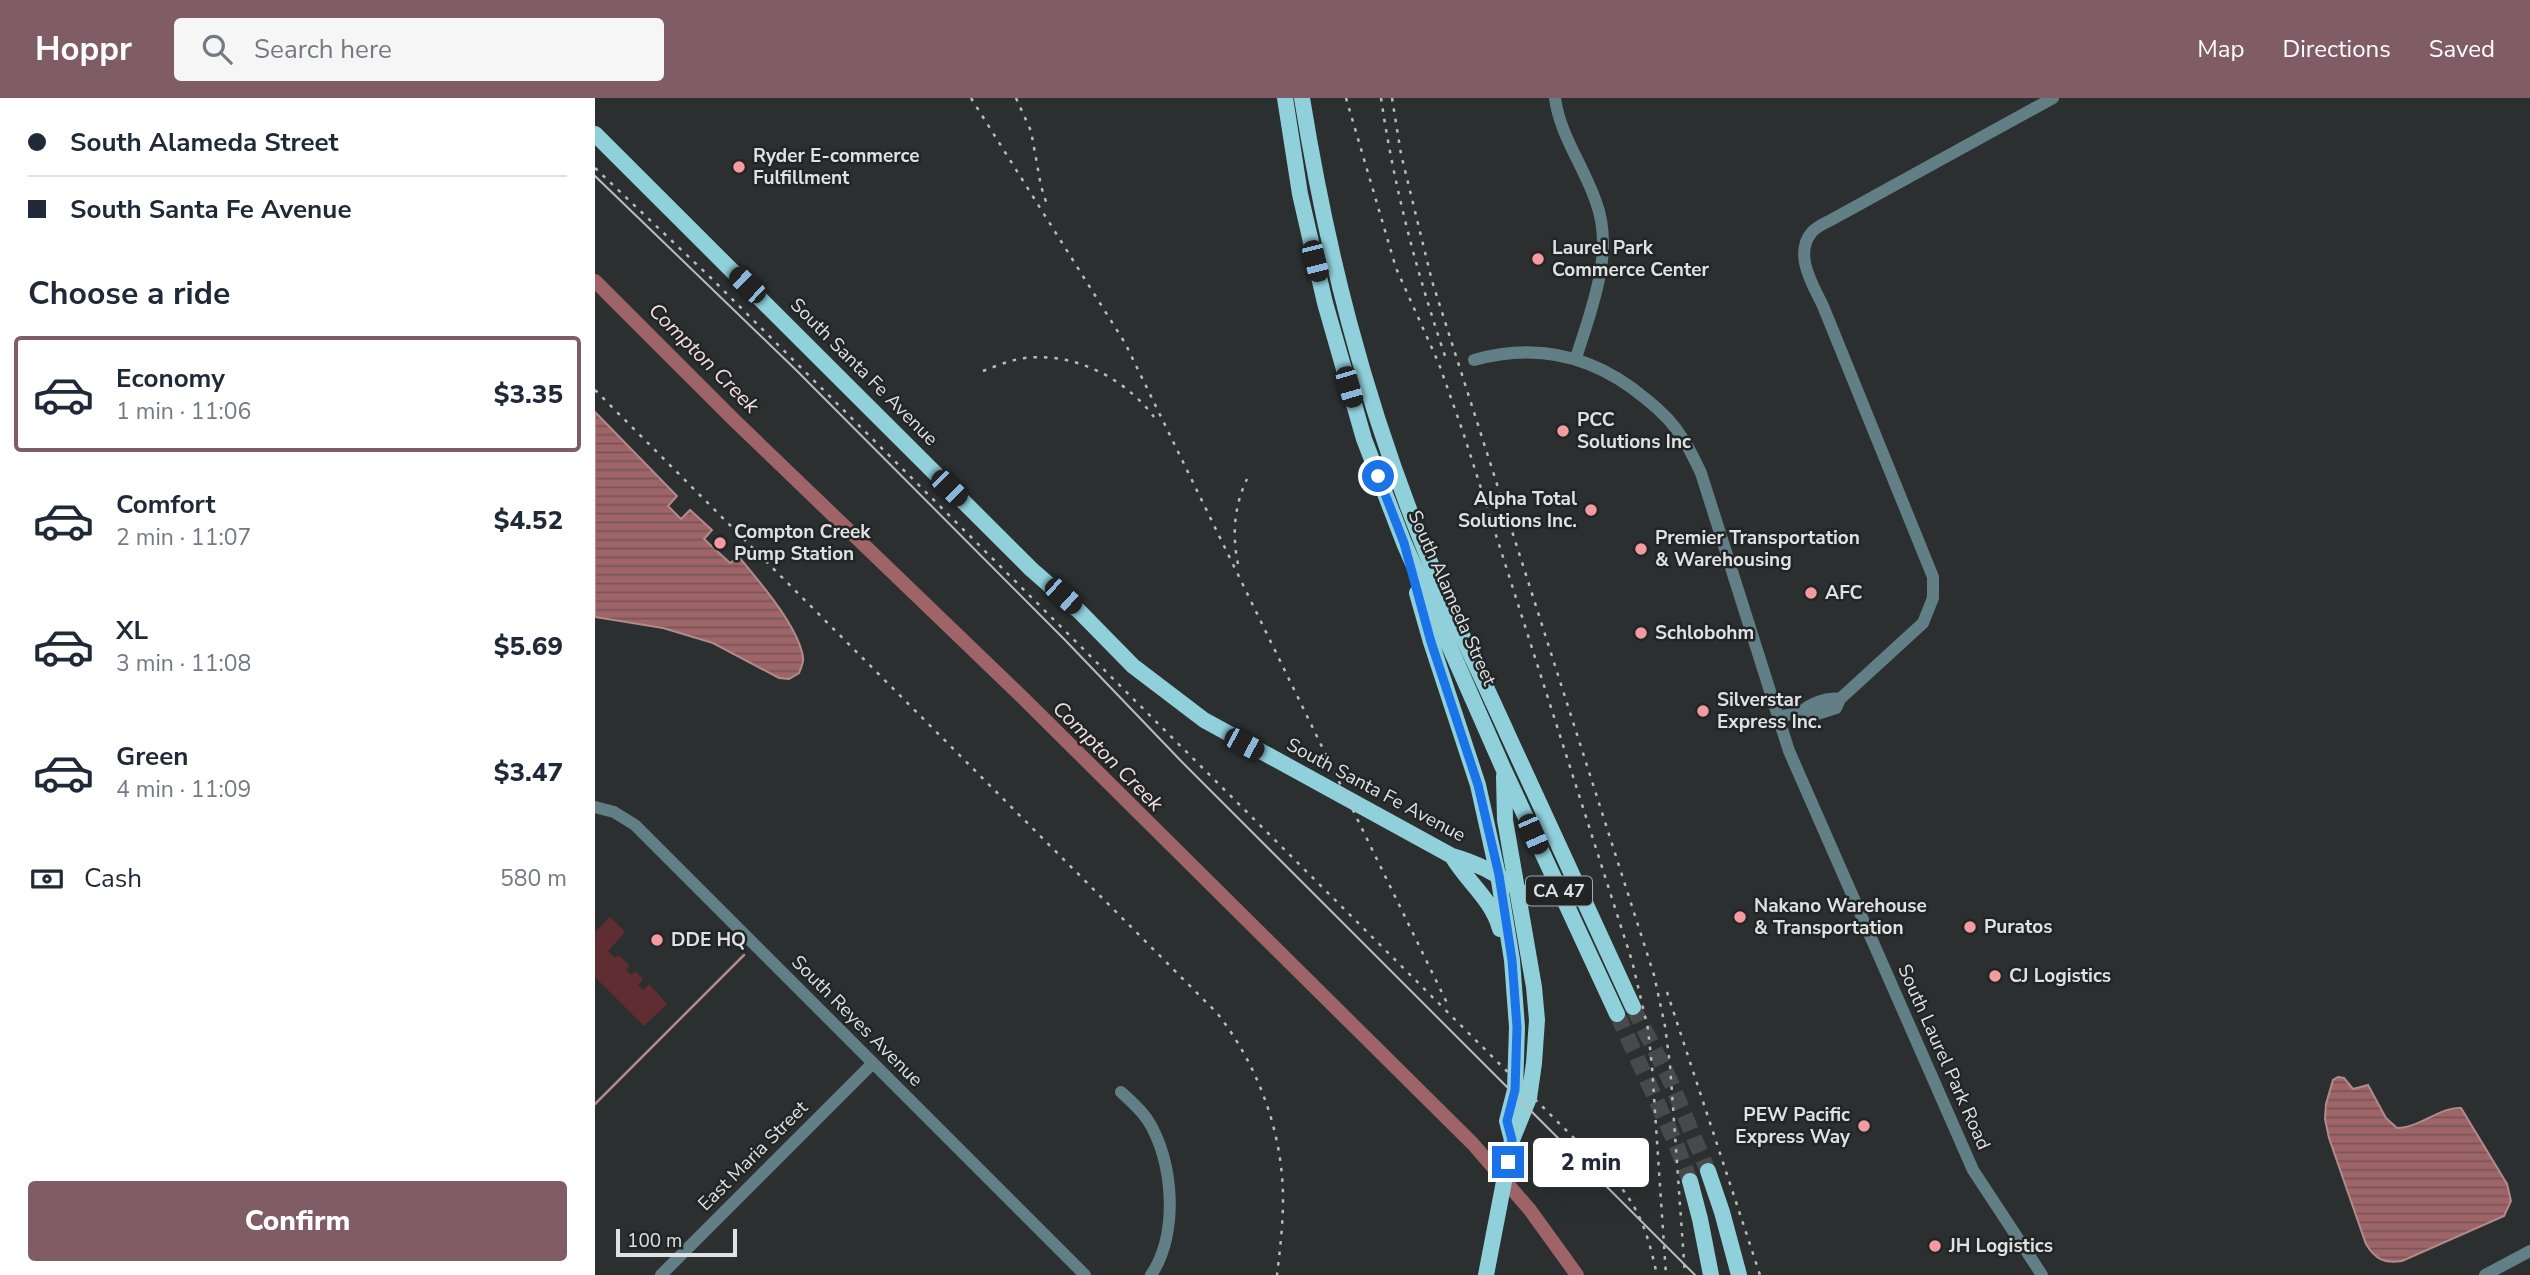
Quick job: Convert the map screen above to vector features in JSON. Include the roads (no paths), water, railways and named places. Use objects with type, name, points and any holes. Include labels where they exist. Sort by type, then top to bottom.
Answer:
[{"type":"main road","name":"South Alameda Street","points":[[1285,98],[1300,194],[1327,311],[1364,439],[1404,543],[1503,768],[1617,1014]]},
{"type":"main road","name":"South Alameda Street","points":[[1302,98],[1317,191],[1341,297],[1365,382],[1420,539],[1633,1007]]},
{"type":"main road","name":"South Santa Fe Avenue","points":[[595,134],[1023,561],[1080,612],[1133,666],[1181,704],[1244,744],[1452,856],[1499,875],[1518,889]]},
{"type":"main road","points":[[1404,543],[1431,642],[1478,785],[1499,875],[1512,960],[1517,1027],[1515,1090],[1507,1121],[1512,1140]]},
{"type":"main road","points":[[1486,1275],[1512,1140],[1529,1098],[1536,1026],[1534,986],[1505,820],[1503,768],[1507,732]]},
{"type":"main road","points":[[1478,785],[1483,840],[1476,849],[1463,850],[1452,856],[1462,873],[1492,909],[1512,960]]},
{"type":"main road","points":[[1517,1027],[1536,1026]]},
{"type":"main road","points":[[1708,1171],[1739,1275]]},
{"type":"main road","points":[[1690,1181],[1711,1275]]},
{"type":"street","points":[[1555,98],[1563,132],[1594,195],[1602,225],[1602,256],[1597,285],[1576,358]]},
{"type":"street","points":[[1778,718],[1801,712],[1816,703],[1833,698],[1840,699],[1923,623],[1933,598],[1933,578],[1823,306],[1805,269],[1805,246],[1812,232],[1831,219],[2053,98]]},
{"type":"street","name":"South Laurel Park Road","points":[[1474,360],[1538,352],[1576,358],[1628,384],[1659,410],[1682,438],[1701,472],[1789,751],[1973,1170],[2042,1275]]},
{"type":"street","name":"South Reyes Avenue","points":[[595,807],[614,812],[635,825],[1085,1275]]},
{"type":"street","name":"East Maria Street","points":[[661,1275],[872,1064]]},
{"type":"street","points":[[1121,1092],[1146,1117],[1163,1157],[1167,1176],[1169,1212],[1165,1246],[1151,1275]]},
{"type":"street","points":[[2485,1275],[2530,1251]]},
{"type":"waterway","name":"Compton Creek","points":[[595,281],[733,419],[1021,696],[1473,1144],[1530,1210],[1577,1275]]},
{"type":"waterway","points":[[595,1104],[744,955]]},
{"type":"tunnel","points":[[1633,1007],[1669,1078],[1708,1171]]},
{"type":"tunnel","points":[[1617,1014],[1690,1181]]},
{"type":"tram line","points":[[595,176],[795,369],[1065,640],[1182,762],[1695,1275]]},
{"type":"railway","points":[[971,98],[1125,343],[1448,1005]]},
{"type":"railway","points":[[1016,98],[1031,131],[1048,208]]},
{"type":"railway","points":[[1346,98],[1396,268],[1439,364],[1463,432],[1632,961],[1648,1029],[1666,1275]]},
{"type":"railway","points":[[1381,98],[1392,164],[1407,228],[1445,356]]},
{"type":"railway","points":[[1392,98],[1401,154],[1432,281],[1654,975],[1670,1065],[1685,1275]]},
{"type":"railway","points":[[595,168],[711,278],[1608,1172],[1619,1184],[1640,1219],[1657,1275]]},
{"type":"railway","points":[[983,371],[1025,358],[1062,359],[1097,371],[1129,390],[1154,417]]},
{"type":"railway","points":[[595,390],[1217,1013],[1245,1055],[1273,1125],[1282,1174],[1283,1199],[1277,1275]]},
{"type":"railway","points":[[1238,564],[1235,521],[1247,479]]},
{"type":"railway","points":[[1667,992],[1760,1275]]},
{"type":"place","name":"Ryder E-commerce Fulfillment","points":[[739,167]]},
{"type":"place","name":"Laurel Park Commerce Center","points":[[1538,259]]},
{"type":"place","name":"PCC Solutions Inc","points":[[1563,431]]},
{"type":"place","name":"Alpha Total Solutions Inc.","points":[[1591,510]]},
{"type":"place","name":"Compton Creek Pump Station","points":[[720,543]]},
{"type":"place","name":"Premier Transportation & Warehousing","points":[[1641,549]]},
{"type":"place","name":"AFC","points":[[1811,593]]},
{"type":"place","name":"Schlobohm","points":[[1641,633]]},
{"type":"place","name":"Silverstar Express Inc.","points":[[1703,711]]},
{"type":"place","name":"Nakano Warehouse & Transportation","points":[[1740,917]]},
{"type":"place","name":"Puratos","points":[[1970,927]]},
{"type":"place","name":"DDE HQ","points":[[657,940]]},
{"type":"place","name":"CJ Logistics","points":[[1995,976]]},
{"type":"place","name":"PEW Pacific Express Way","points":[[1864,1126]]},
{"type":"place","name":"JH Logistics","points":[[1935,1246]]}]
